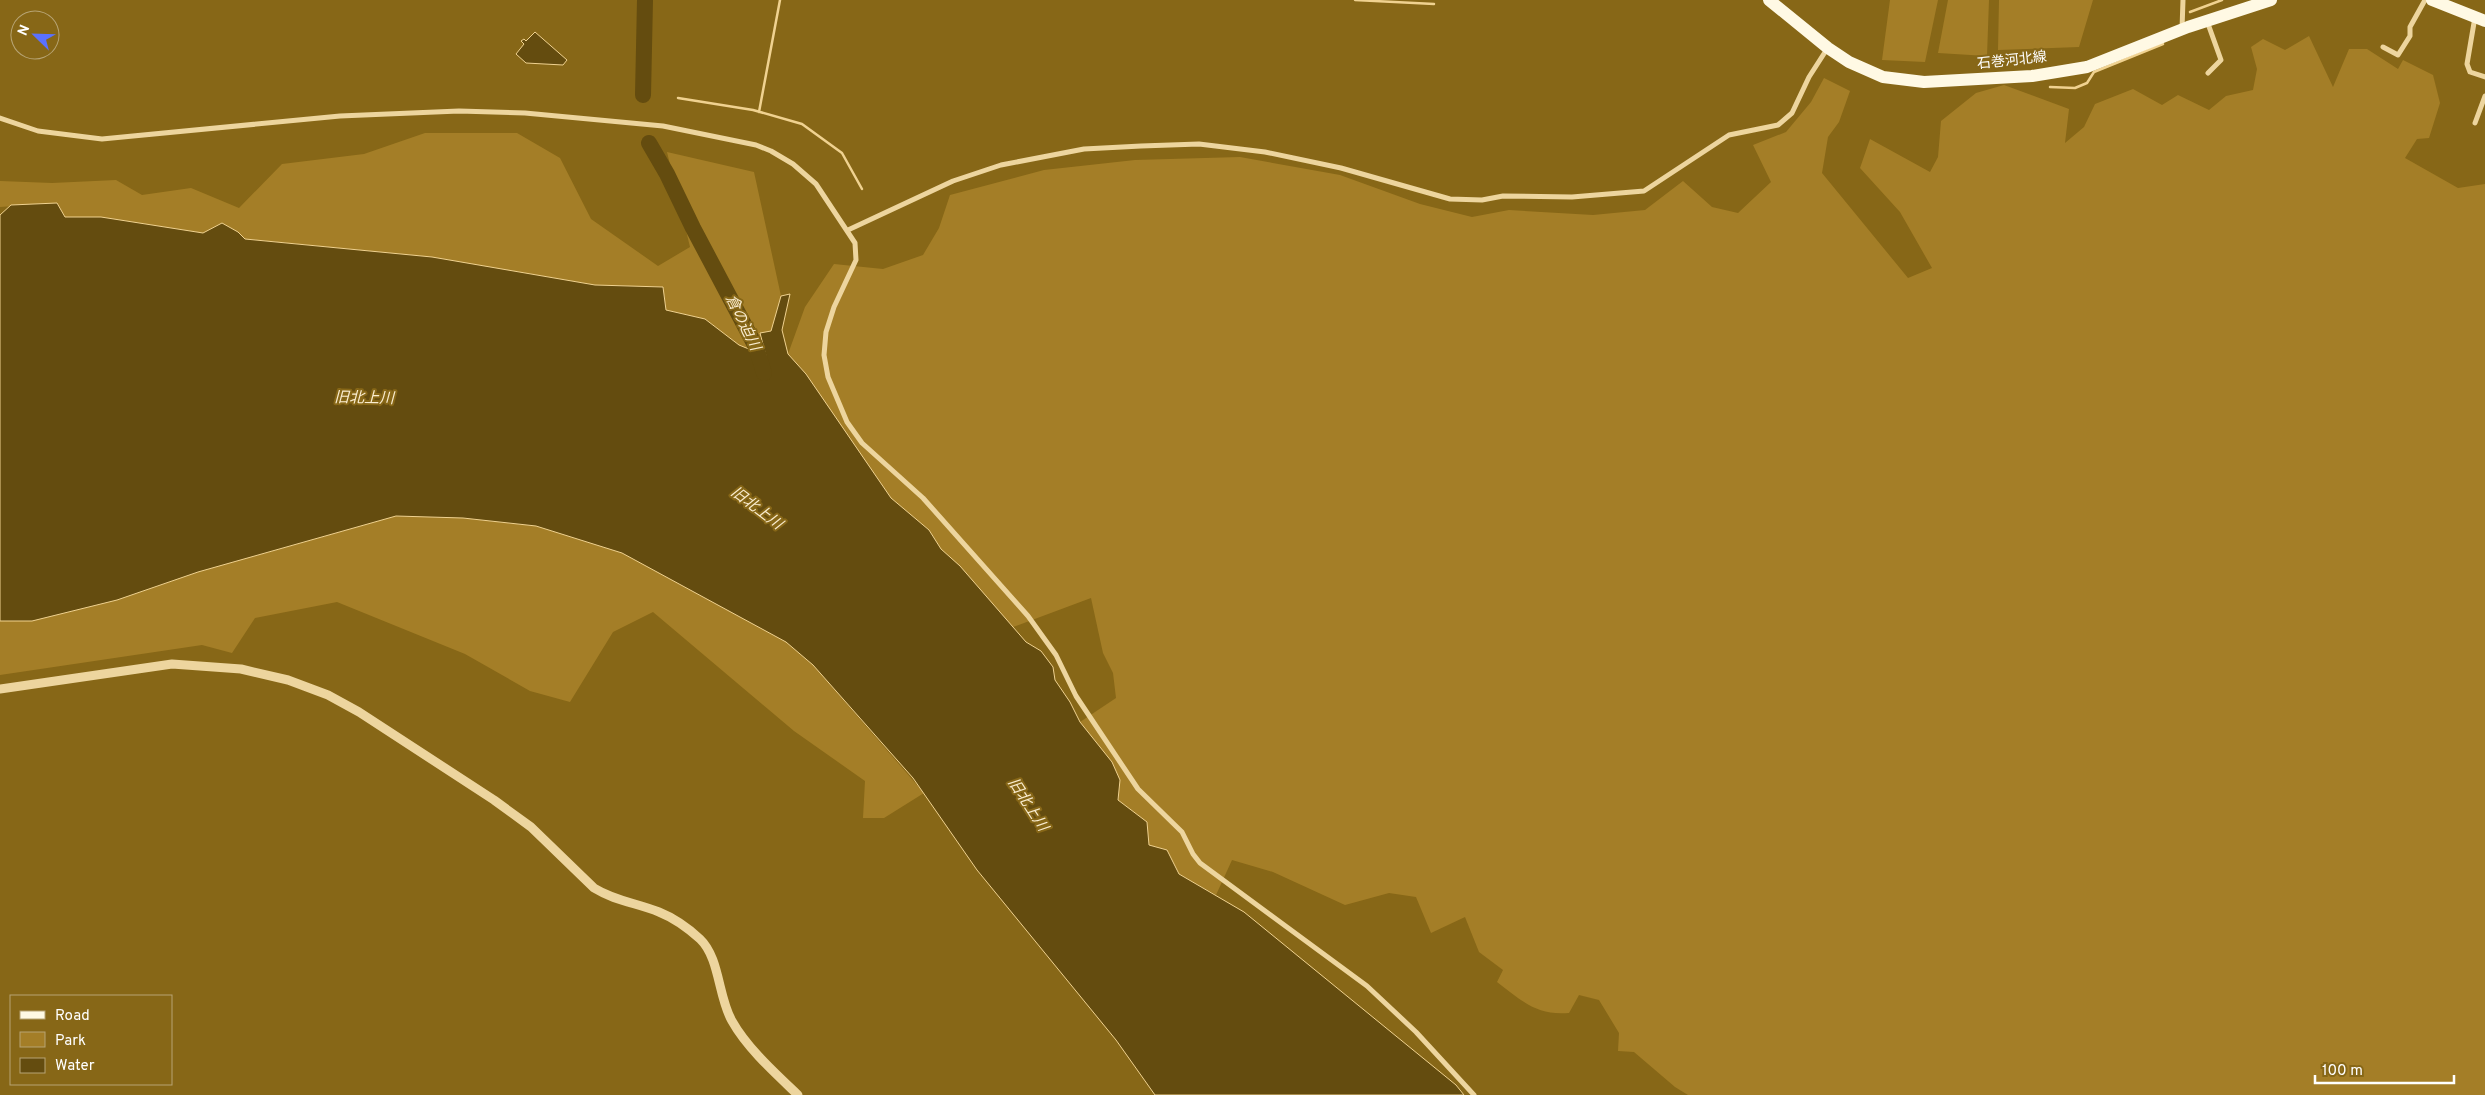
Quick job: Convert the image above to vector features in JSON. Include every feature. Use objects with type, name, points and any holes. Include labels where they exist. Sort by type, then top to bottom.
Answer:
[{"type":"main road","name":"石巻河北線","points":[[1769,0],[1828,48],[1849,62],[1883,77],[1903,81],[1959,82],[2032,76],[2086,66],[2182,29],[2271,0]]},
{"type":"main road","points":[[2432,0],[2480,19]]},
{"type":"street","points":[[2182,29],[2183,0]]},
{"type":"street","points":[[2383,48],[2398,55],[2410,36],[2410,27],[2425,0]]},
{"type":"street","points":[[2480,19],[2467,64],[2470,72],[2485,78]]},
{"type":"street","points":[[2206,21],[2221,60],[2208,73]]},
{"type":"street","points":[[848,230],[953,181],[1001,164],[1066,152],[1141,146],[1199,144],[1265,152],[1341,168],[1450,199],[1482,200],[1503,196],[1572,197],[1644,191],[1728,135],[1778,125],[1792,113],[1809,77],[1828,48]]},
{"type":"street","points":[[2474,123],[2485,96]]},
{"type":"street","points":[[0,118],[38,131],[102,139],[340,116],[459,111],[525,113],[663,126],[756,145],[772,151],[793,164],[816,184],[855,243],[856,260],[834,307],[826,332],[824,355],[828,377],[836,401],[847,422],[862,443],[923,498],[1028,616],[1056,655],[1076,696],[1138,789],[1182,832],[1200,863],[1367,986],[1416,1032],[1474,1095]]},
{"type":"street","points":[[0,689],[172,664],[241,670],[288,680],[328,695],[396,734],[494,800],[531,827],[594,888],[606,896],[658,912],[688,928],[703,941],[713,962],[723,1003],[732,1022],[770,1068],[798,1095]]},
{"type":"green space","points":[[1890,0],[1938,0],[1925,62],[1882,60]]},
{"type":"green space","points":[[1948,0],[1989,0],[1987,56],[1938,53]]},
{"type":"green space","points":[[1999,0],[2093,0],[2079,47],[1998,50]]},
{"type":"green space","points":[[2309,36],[2333,87],[2349,49],[2367,49],[2398,69],[2403,60],[2433,75],[2440,103],[2429,138],[2417,139],[2405,158],[2458,188],[2485,184],[2485,1095],[1688,1095],[1675,1087],[1634,1052],[1618,1051],[1619,1033],[1599,1000],[1579,995],[1569,1013],[1547,1012],[1530,1005],[1497,982],[1503,970],[1479,952],[1465,917],[1431,933],[1416,897],[1389,893],[1345,905],[1273,872],[1232,860],[1216,895],[1179,874],[1167,850],[1149,845],[1147,822],[1118,800],[1120,780],[1112,762],[1080,722],[1116,698],[1113,673],[1103,653],[1091,598],[1013,627],[941,549],[929,530],[891,498],[788,354],[805,307],[834,264],[883,269],[923,255],[939,228],[950,195],[1044,170],[1135,160],[1240,157],[1340,175],[1420,204],[1472,217],[1509,210],[1593,215],[1645,210],[1683,181],[1712,207],[1738,213],[1771,182],[1753,145],[1786,132],[1811,102],[1824,78],[1850,91],[1839,122],[1828,137],[1822,173],[1908,278],[1932,268],[1900,212],[1860,168],[1870,139],[1930,172],[1938,157],[1941,121],[1976,93],[2004,85],[2069,109],[2065,143],[2084,127],[2095,104],[2133,89],[2162,105],[2178,95],[2209,110],[2226,96],[2253,90],[2257,69],[2251,47],[2263,39],[2285,50]]},
{"type":"green space","points":[[425,133],[517,133],[560,158],[591,219],[658,266],[690,247],[667,152],[754,172],[781,296],[766,357],[739,345],[705,319],[666,310],[663,287],[595,285],[432,257],[245,239],[238,232],[222,223],[203,233],[101,217],[65,217],[57,203],[0,207],[0,181],[52,183],[116,180],[142,195],[191,188],[239,208],[282,164],[364,154]]},
{"type":"green space","points":[[396,516],[453,517],[536,526],[622,553],[786,642],[813,665],[924,793],[884,818],[863,818],[865,781],[794,731],[653,612],[613,632],[570,702],[530,691],[465,654],[337,602],[255,618],[232,653],[202,645],[0,675],[0,620],[117,600],[198,572]]},
{"type":"water","points":[[535,32],[567,60],[563,65],[526,63],[516,54],[524,44],[521,41],[524,39],[526,41]]},
{"type":"water","name":"旧北上川","points":[[57,203],[65,217],[101,217],[203,233],[222,223],[238,232],[245,239],[432,257],[595,285],[663,287],[666,310],[705,319],[739,345],[766,356],[760,333],[771,331],[781,296],[790,294],[782,330],[788,354],[806,374],[891,498],[929,530],[941,549],[960,566],[1026,642],[1041,651],[1053,667],[1055,680],[1070,702],[1080,722],[1112,762],[1120,780],[1118,800],[1147,822],[1149,845],[1167,850],[1179,874],[1244,912],[1456,1085],[1464,1095],[1155,1095],[1116,1040],[977,870],[913,778],[813,665],[786,642],[622,553],[536,526],[463,518],[396,516],[198,572],[117,600],[32,621],[0,621],[0,215],[11,205]]},
{"type":"waterway","name":"倉の迫川","points":[[643,95],[645,0]]},
{"type":"waterway","points":[[759,112],[780,0]]},
{"type":"waterway","points":[[1355,0],[1434,4]]},
{"type":"waterway","points":[[2190,12],[2222,0]]},
{"type":"waterway","points":[[2050,87],[2075,88],[2087,83],[2094,72],[2163,44]]},
{"type":"waterway","points":[[678,98],[753,110],[802,124],[842,153],[862,189]]},
{"type":"waterway","name":"倉の迫川","points":[[649,143],[667,174],[693,228],[756,347],[764,373]]}]
